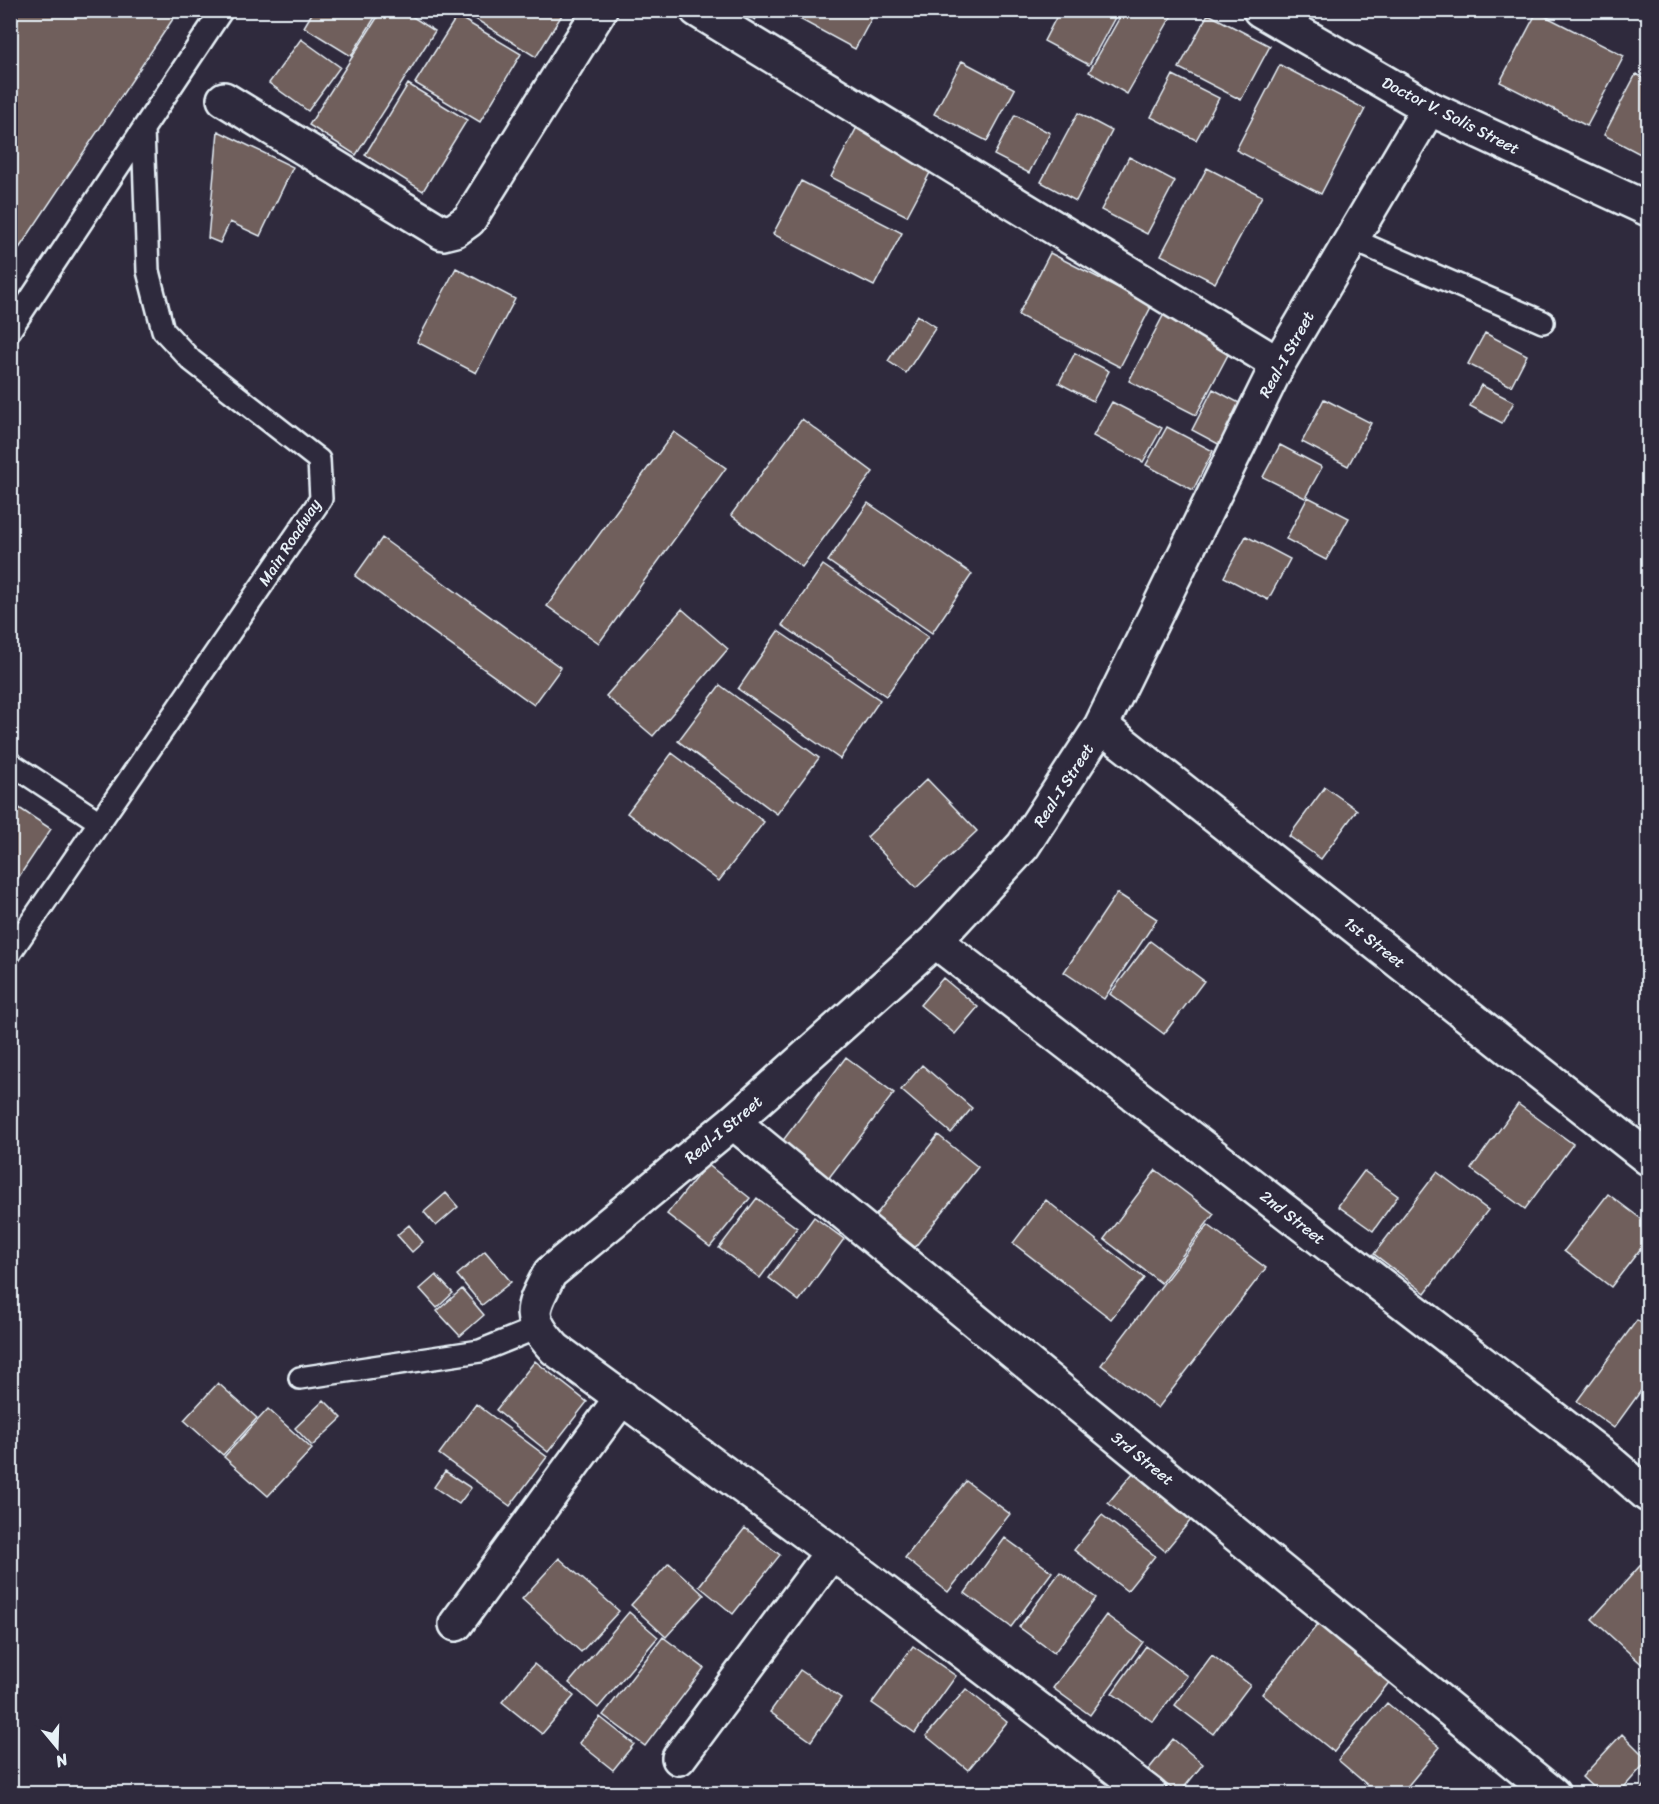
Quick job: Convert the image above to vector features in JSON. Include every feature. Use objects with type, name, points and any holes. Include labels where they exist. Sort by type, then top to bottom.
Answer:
[{"type":"street","points":[[224,99],[443,232],[455,230],[469,220],[600,10]]},
{"type":"street","points":[[697,10],[1278,364]]},
{"type":"street","name":"Doctor V. Solis Street","points":[[1260,10],[1429,108],[1648,209]]},
{"type":"street","name":"Real-I Street","points":[[537,1328],[534,1305],[550,1273],[733,1122],[935,941],[1023,846],[1101,726],[1278,364],[1429,108]]},
{"type":"street","name":"1st Street","points":[[1101,726],[1648,1158]]},
{"type":"street","name":"2nd Street","points":[[935,941],[1605,1458],[1648,1495]]},
{"type":"street","name":"3rd Street","points":[[733,1122],[1553,1794]]},
{"type":"street","points":[[537,1328],[555,1348],[832,1552],[1150,1794]]},
{"type":"street","points":[[456,1624],[622,1397]]},
{"type":"street","points":[[679,1758],[832,1552]]},
{"type":"lane","points":[[10,330],[222,10]]},
{"type":"lane","name":"Main Roadway","points":[[10,953],[321,499],[319,460],[191,360],[163,330],[148,271],[143,129]]},
{"type":"lane","points":[[1351,239],[1543,322]]},
{"type":"lane","points":[[10,764],[99,821]]},
{"type":"lane","points":[[300,1378],[480,1351],[537,1328]]},
{"type":"building","points":[[10,10],[179,10],[10,262]]},
{"type":"building","points":[[314,10],[371,10],[377,14],[351,56],[304,27]]},
{"type":"building","points":[[382,10],[402,10],[435,31],[356,155],[309,125]]},
{"type":"building","points":[[461,10],[565,10],[536,57]]},
{"type":"building","points":[[740,10],[762,10],[755,20]]},
{"type":"building","points":[[794,10],[876,10],[855,49],[792,15]]},
{"type":"building","points":[[1060,10],[1119,10],[1089,65],[1044,41]]},
{"type":"building","points":[[1124,10],[1175,10],[1127,94],[1089,72]]},
{"type":"building","points":[[1537,12],[1624,56],[1587,126],[1500,82]]},
{"type":"building","points":[[1208,14],[1270,46],[1241,100],[1179,68]]},
{"type":"building","points":[[457,16],[521,54],[480,122],[415,83]]},
{"type":"building","points":[[301,39],[340,67],[308,111],[269,83]]},
{"type":"building","points":[[962,61],[1015,89],[987,141],[934,114]]},
{"type":"building","points":[[1280,65],[1365,109],[1321,194],[1236,150]]},
{"type":"building","points":[[1636,74],[1648,80],[1648,158],[1604,135]]},
{"type":"building","points":[[1173,75],[1219,98],[1196,140],[1151,117]]},
{"type":"building","points":[[408,84],[467,120],[423,191],[365,155]]},
{"type":"building","points":[[1078,113],[1112,131],[1076,201],[1041,182]]},
{"type":"building","points":[[1015,115],[1050,133],[1029,173],[994,155]]},
{"type":"building","points":[[857,127],[933,167],[907,216],[831,177]]},
{"type":"building","points":[[218,131],[293,167],[260,236],[230,222],[220,243],[208,238]]},
{"type":"building","points":[[1129,157],[1175,181],[1147,234],[1101,210]]},
{"type":"building","points":[[1207,168],[1262,196],[1215,283],[1161,255]]},
{"type":"building","points":[[801,181],[902,233],[874,286],[773,234]]},
{"type":"building","points":[[1050,253],[1152,305],[1120,367],[1018,315]]},
{"type":"building","points":[[456,268],[515,299],[476,373],[417,342]]},
{"type":"building","points":[[1164,314],[1231,349],[1196,415],[1129,381]]},
{"type":"building","points":[[917,315],[936,327],[906,373],[888,361]]},
{"type":"building","points":[[1485,333],[1527,355],[1511,386],[1468,364]]},
{"type":"building","points":[[1075,353],[1109,371],[1093,401],[1059,383]]},
{"type":"building","points":[[1481,385],[1514,402],[1502,423],[1470,406]]},
{"type":"building","points":[[1213,389],[1243,405],[1222,446],[1192,430]]},
{"type":"building","points":[[1324,399],[1371,423],[1348,466],[1302,442]]},
{"type":"building","points":[[1112,402],[1162,428],[1143,462],[1093,436]]},
{"type":"building","points":[[802,419],[873,472],[802,567],[731,515]]},
{"type":"building","points":[[1167,427],[1213,451],[1193,490],[1146,465]]},
{"type":"building","points":[[674,432],[726,468],[599,643],[547,606]]},
{"type":"building","points":[[1280,445],[1322,467],[1305,498],[1263,477]]},
{"type":"building","points":[[1308,497],[1349,518],[1326,560],[1286,539]]},
{"type":"building","points":[[868,503],[972,574],[932,633],[828,561]]},
{"type":"building","points":[[1246,536],[1290,559],[1268,600],[1224,577]]},
{"type":"building","points":[[382,538],[561,668],[534,705],[355,576]]},
{"type":"building","points":[[823,565],[928,637],[886,696],[782,625]]},
{"type":"building","points":[[682,609],[728,649],[653,736],[606,696]]},
{"type":"building","points":[[778,631],[880,700],[840,759],[738,689]]},
{"type":"building","points":[[720,685],[819,758],[777,814],[678,741]]},
{"type":"building","points":[[672,753],[764,822],[719,881],[627,813]]},
{"type":"building","points":[[927,779],[977,831],[916,888],[867,837]]},
{"type":"building","points":[[1325,787],[1357,810],[1321,859],[1289,836]]},
{"type":"building","points":[[10,802],[51,829],[10,890]]},
{"type":"building","points":[[1117,893],[1157,919],[1104,999],[1064,972]]},
{"type":"building","points":[[1150,941],[1204,981],[1164,1034],[1110,994]]},
{"type":"building","points":[[943,978],[978,1007],[955,1034],[920,1005]]},
{"type":"building","points":[[846,1057],[894,1093],[828,1179],[781,1143]]},
{"type":"building","points":[[922,1065],[972,1108],[951,1133],[901,1090]]},
{"type":"building","points":[[1518,1104],[1573,1144],[1525,1209],[1471,1169]]},
{"type":"building","points":[[938,1135],[978,1167],[915,1247],[875,1216]]},
{"type":"building","points":[[707,1164],[750,1198],[710,1247],[667,1214]]},
{"type":"building","points":[[1156,1170],[1214,1214],[1161,1283],[1104,1239]]},
{"type":"building","points":[[1364,1171],[1398,1196],[1373,1231],[1338,1206]]},
{"type":"building","points":[[1437,1172],[1488,1210],[1425,1293],[1374,1254]]},
{"type":"building","points":[[446,1193],[458,1207],[436,1226],[424,1212]]},
{"type":"building","points":[[1608,1194],[1648,1224],[1648,1239],[1611,1287],[1564,1251]]},
{"type":"building","points":[[757,1198],[797,1228],[760,1278],[719,1248]]},
{"type":"building","points":[[1046,1200],[1144,1278],[1111,1319],[1013,1243]]},
{"type":"building","points":[[814,1217],[844,1239],[799,1301],[769,1278]]},
{"type":"building","points":[[409,1225],[423,1242],[412,1252],[397,1235]]},
{"type":"building","points":[[1208,1225],[1266,1268],[1158,1408],[1101,1365]]},
{"type":"building","points":[[485,1251],[511,1282],[482,1305],[457,1275]]},
{"type":"building","points":[[436,1275],[453,1293],[437,1308],[420,1289]]},
{"type":"building","points":[[462,1289],[484,1315],[460,1336],[437,1311]]},
{"type":"building","points":[[1637,1320],[1648,1329],[1648,1381],[1614,1428],[1577,1401]]},
{"type":"building","points":[[535,1361],[587,1402],[548,1452],[496,1410]]},
{"type":"building","points":[[218,1383],[257,1418],[223,1455],[184,1420]]},
{"type":"building","points":[[324,1400],[342,1418],[312,1446],[295,1428]]},
{"type":"building","points":[[476,1404],[547,1457],[510,1506],[439,1454]]},
{"type":"building","points":[[268,1409],[312,1449],[268,1496],[224,1457]]},
{"type":"building","points":[[1143,1461],[1200,1509],[1165,1551],[1108,1503]]},
{"type":"building","points":[[445,1471],[471,1488],[459,1504],[434,1487]]},
{"type":"building","points":[[966,1481],[1010,1514],[948,1592],[905,1558]]},
{"type":"building","points":[[1102,1515],[1155,1556],[1127,1591],[1074,1550]]},
{"type":"building","points":[[745,1528],[780,1555],[733,1614],[699,1586]]},
{"type":"building","points":[[1005,1538],[1052,1572],[1011,1627],[965,1593]]},
{"type":"building","points":[[1648,1557],[1648,1668],[1647,1669],[1592,1619]]},
{"type":"building","points":[[559,1558],[619,1611],[581,1652],[522,1599]]},
{"type":"building","points":[[669,1563],[704,1595],[666,1637],[631,1605]]},
{"type":"building","points":[[1060,1572],[1096,1598],[1054,1653],[1019,1627]]},
{"type":"building","points":[[629,1612],[658,1637],[598,1708],[569,1683]]},
{"type":"building","points":[[1326,1614],[1398,1671],[1334,1752],[1262,1694]]},
{"type":"building","points":[[1106,1615],[1143,1642],[1090,1715],[1053,1688]]},
{"type":"building","points":[[663,1637],[704,1668],[645,1746],[603,1715]]},
{"type":"building","points":[[913,1646],[956,1676],[915,1733],[872,1703]]},
{"type":"building","points":[[1146,1646],[1187,1676],[1153,1722],[1112,1693]]},
{"type":"building","points":[[1212,1655],[1250,1685],[1213,1734],[1175,1705]]},
{"type":"building","points":[[534,1664],[574,1696],[542,1734],[502,1702]]},
{"type":"building","points":[[800,1670],[841,1698],[811,1741],[770,1712]]},
{"type":"building","points":[[966,1689],[1007,1722],[968,1770],[926,1736]]},
{"type":"building","points":[[1387,1703],[1440,1747],[1401,1794],[1378,1794],[1338,1760]]},
{"type":"building","points":[[600,1717],[634,1744],[613,1770],[579,1743]]},
{"type":"building","points":[[1622,1734],[1648,1760],[1618,1794],[1600,1794],[1582,1777]]},
{"type":"building","points":[[1173,1739],[1203,1764],[1179,1794],[1148,1770]]},
{"type":"building","points":[[1646,1784],[1648,1794],[1637,1794]]}]
